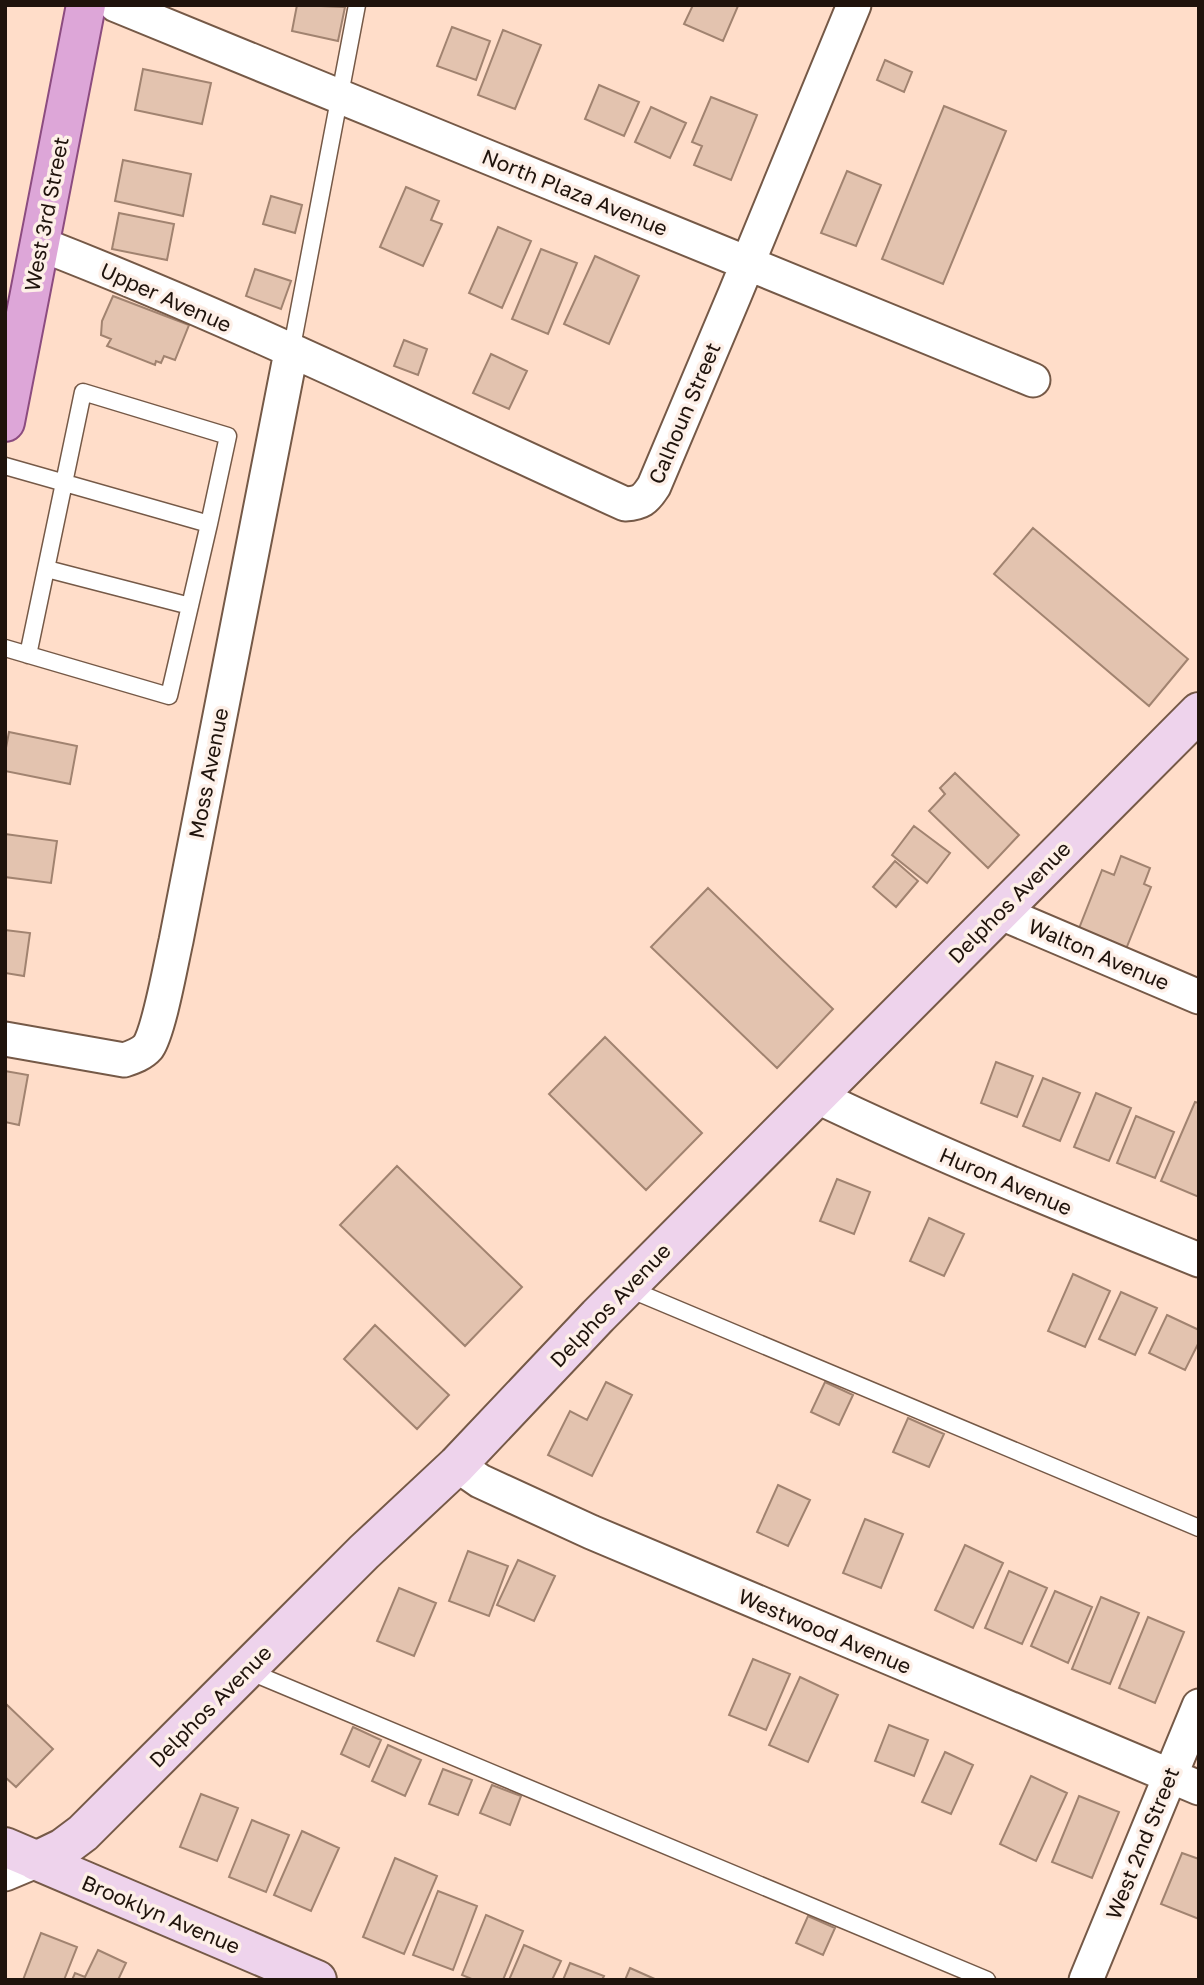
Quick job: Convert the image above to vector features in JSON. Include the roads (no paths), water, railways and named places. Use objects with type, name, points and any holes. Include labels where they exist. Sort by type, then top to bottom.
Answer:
[{"type":"main road","name":"West 3rd Street","points":[[5,422],[86,5]]},
{"type":"street","name":"North Plaza Avenue","points":[[116,5],[1033,380]]},
{"type":"street","name":"Calhoun Street","points":[[292,352],[625,504],[639,503],[654,486],[854,5]]},
{"type":"street","name":"Upper Avenue","points":[[40,244],[292,352]]},
{"type":"street","name":"Moss Avenue","points":[[5,1039],[124,1060],[137,1056],[148,1046],[155,1030],[176,941],[292,352]]},
{"type":"street","name":"Delphos Avenue","points":[[16,1861],[63,1848],[83,1833],[365,1552],[457,1465],[626,1287],[999,912],[1194,724]]},
{"type":"street","name":"Walton Avenue","points":[[999,912],[1199,997]]},
{"type":"street","name":"Huron Avenue","points":[[816,1096],[876,1125],[1058,1203],[1199,1260]]},
{"type":"street","name":"Westwood Avenue","points":[[457,1465],[480,1481],[591,1532],[1184,1782]]},
{"type":"street","name":"West 2nd Street","points":[[1086,1980],[1184,1782],[1199,1706]]},
{"type":"street","name":"Brooklyn Avenue","points":[[16,1861],[317,1980]]},
{"type":"lane","points":[[292,352],[357,5]]},
{"type":"lane","points":[[5,648],[28,655],[170,696],[228,436],[83,392],[28,655]]},
{"type":"lane","points":[[5,466],[209,524]]},
{"type":"lane","points":[[47,569],[190,606]]},
{"type":"lane","points":[[626,1287],[1199,1528]]},
{"type":"lane","points":[[246,1670],[987,1980]]}]
